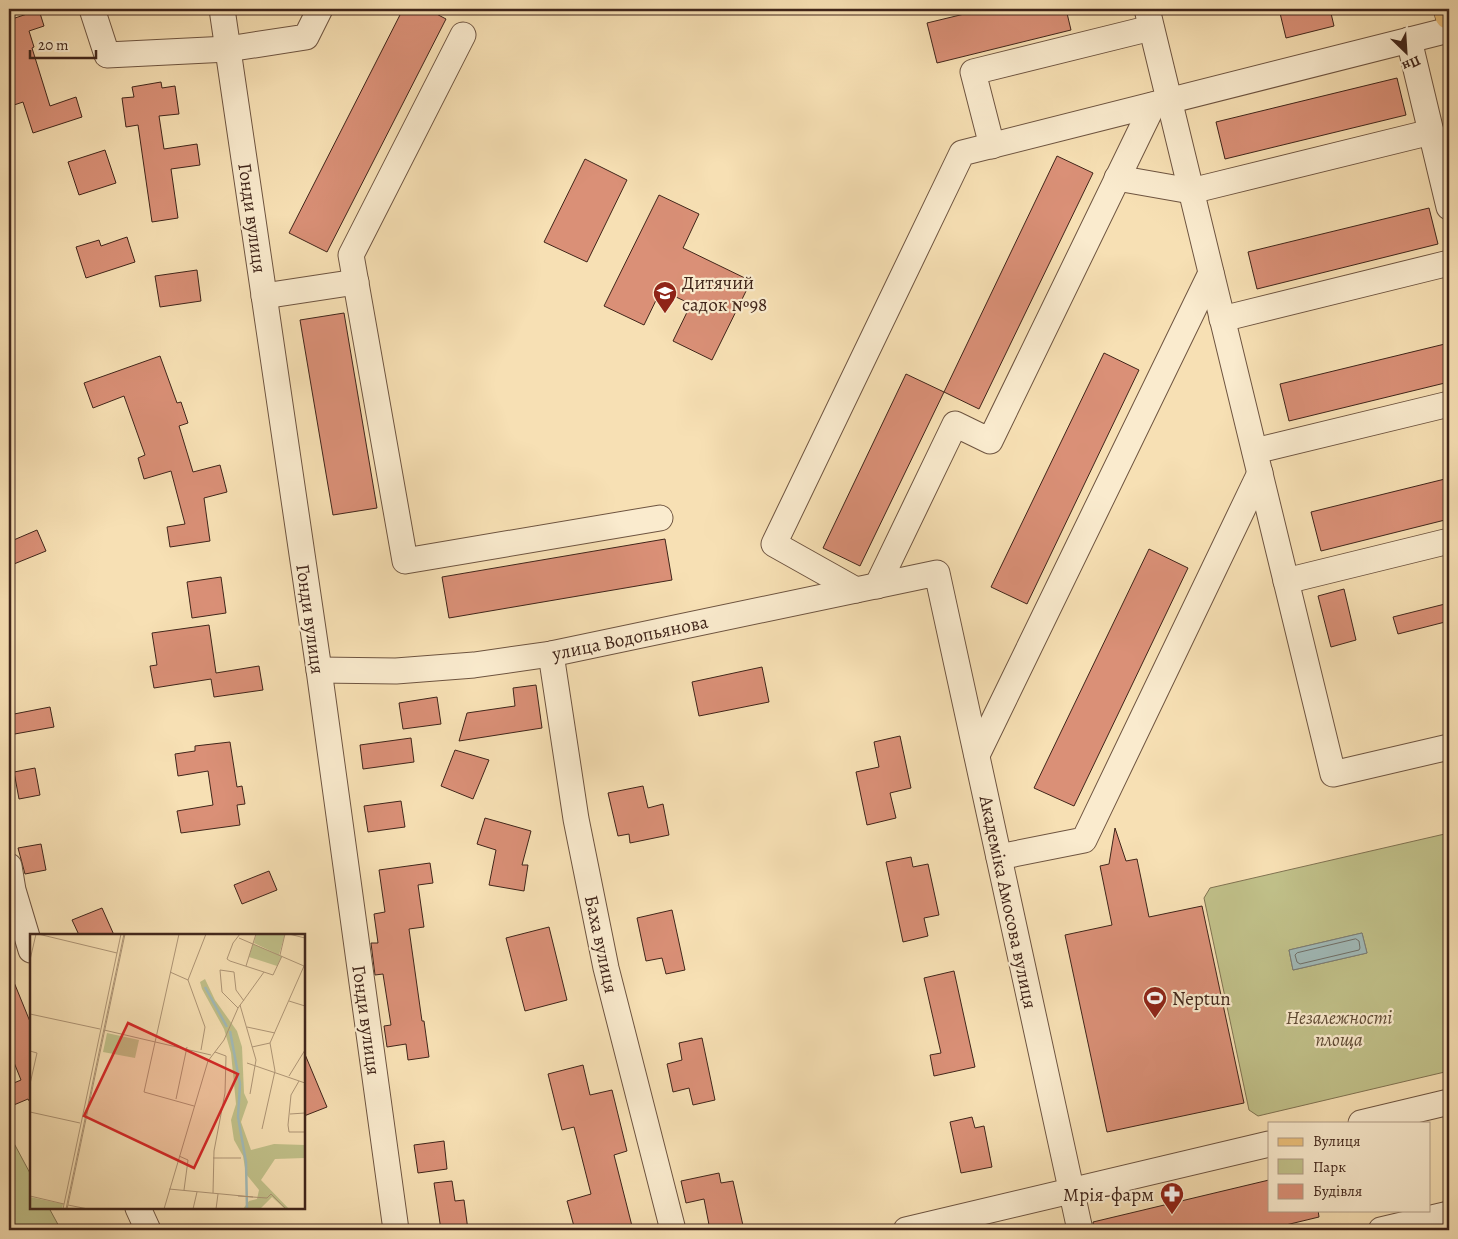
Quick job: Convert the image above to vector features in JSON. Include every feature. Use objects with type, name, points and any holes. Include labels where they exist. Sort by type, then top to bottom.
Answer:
[{"type":"main road","points":[[1448,9],[1449,15]]},
{"type":"street","points":[[92,9],[107,56],[228,49],[306,37],[320,9]]},
{"type":"street","name":"Гонди вулиця","points":[[222,9],[319,670],[396,1230]]},
{"type":"street","points":[[992,146],[973,72],[1149,18],[1161,103],[1191,191],[1333,774],[1449,747]]},
{"type":"street","points":[[1161,103],[1118,178],[990,441],[955,424],[866,588],[774,544],[962,153],[1449,30]]},
{"type":"street","points":[[462,35],[351,255],[405,560],[660,518]]},
{"type":"street","points":[[1409,40],[1449,206]]},
{"type":"street","points":[[1118,178],[1191,191],[1431,132]]},
{"type":"street","points":[[1222,319],[1449,263]]},
{"type":"street","points":[[977,755],[1211,273]]},
{"type":"street","points":[[264,296],[356,282]]},
{"type":"street","points":[[999,857],[1084,840],[1257,462],[1449,404]]},
{"type":"street","points":[[1286,581],[1449,541]]},
{"type":"street","name":"улица Водопьянова","points":[[319,670],[396,671],[474,665],[551,654],[938,573]]},
{"type":"street","name":"Академіка Амосова вулиця","points":[[938,573],[1080,1230]]},
{"type":"street","name":"Баха вулиця","points":[[551,654],[576,819],[606,968],[673,1230]]},
{"type":"street","points":[[9,866],[13,890],[30,947]]},
{"type":"street","points":[[1369,1122],[1408,1117],[1449,1102]]},
{"type":"street","points":[[906,1230],[1268,1144]]},
{"type":"street","points":[[138,1209],[148,1230]]},
{"type":"street","points":[[1381,1230],[1436,1214]]},
{"type":"green space","name":"Незалежності площа","points":[[1449,833],[1449,1071],[1258,1116],[1249,1110],[1204,898],[1210,888]],"holes":[[[1362,933],[1367,953],[1293,970],[1289,950]]]},
{"type":"green space","points":[[9,1134],[30,1173],[30,1209],[50,1209],[61,1230],[9,1230]]},
{"type":"water","points":[[1362,933],[1367,953],[1293,970],[1289,950]]},
{"type":"building","points":[[403,9],[427,9],[446,19],[327,252],[289,233]]},
{"type":"building","points":[[985,9],[1066,9],[1071,30],[937,63],[927,23]]},
{"type":"building","points":[[1279,9],[1330,9],[1334,26],[1286,38]]},
{"type":"building","points":[[39,10],[44,26],[29,31],[34,47],[32,48],[50,106],[76,97],[82,117],[33,133],[23,102],[14,105],[9,89],[9,20]]},
{"type":"building","points":[[1397,78],[1406,115],[1225,159],[1216,122]]},
{"type":"building","points":[[161,82],[162,88],[175,86],[179,114],[159,116],[164,149],[197,144],[200,165],[171,169],[178,218],[152,222],[138,125],[126,127],[122,98],[134,97],[132,87]]},
{"type":"building","points":[[105,150],[116,183],[79,195],[68,162]]},
{"type":"building","points":[[1057,156],[1093,173],[979,409],[944,392]]},
{"type":"building","points":[[585,159],[627,180],[587,262],[544,242]]},
{"type":"building","points":[[659,195],[699,214],[683,248],[751,281],[712,360],[673,341],[691,304],[661,290],[644,325],[604,306]]},
{"type":"building","points":[[1429,208],[1438,244],[1257,289],[1248,252]]},
{"type":"building","points":[[127,237],[135,262],[86,278],[76,247],[99,240],[101,246]]},
{"type":"building","points":[[197,270],[201,301],[160,307],[155,276]]},
{"type":"building","points":[[344,313],[377,508],[333,515],[300,320]]},
{"type":"building","points":[[1449,343],[1449,382],[1289,421],[1280,384]]},
{"type":"building","points":[[1104,353],[1139,370],[1027,604],[991,587]]},
{"type":"building","points":[[160,356],[177,403],[181,402],[188,423],[179,426],[193,472],[220,465],[227,492],[204,498],[210,541],[170,547],[167,527],[185,524],[171,471],[144,479],[138,458],[145,455],[124,396],[93,408],[84,383]]},
{"type":"building","points":[[906,374],[944,392],[860,566],[823,548]]},
{"type":"building","points":[[1449,478],[1449,519],[1321,551],[1311,512]]},
{"type":"building","points":[[37,530],[46,551],[9,566],[9,542]]},
{"type":"building","points":[[665,539],[672,580],[449,618],[442,577]]},
{"type":"building","points":[[1149,549],[1188,568],[1074,806],[1034,788]]},
{"type":"building","points":[[221,577],[226,613],[192,618],[187,582]]},
{"type":"building","points":[[1344,589],[1356,640],[1331,647],[1318,596]]},
{"type":"building","points":[[1449,603],[1449,621],[1398,634],[1393,617]]},
{"type":"building","points":[[209,625],[216,673],[259,666],[263,690],[214,697],[211,679],[154,688],[150,666],[157,665],[152,633]]},
{"type":"building","points":[[762,667],[769,702],[699,716],[692,682]]},
{"type":"building","points":[[536,685],[542,728],[459,741],[467,713],[515,706],[513,688]]},
{"type":"building","points":[[437,697],[441,724],[403,729],[399,703]]},
{"type":"building","points":[[50,707],[54,727],[9,735],[9,715]]},
{"type":"building","points":[[900,736],[911,788],[890,793],[896,818],[867,825],[856,772],[879,767],[874,742]]},
{"type":"building","points":[[411,738],[414,762],[363,769],[360,745]]},
{"type":"building","points":[[230,742],[237,787],[242,786],[245,804],[237,805],[240,825],[181,833],[177,811],[213,805],[208,771],[178,776],[175,754],[195,751],[195,746]]},
{"type":"building","points":[[455,750],[489,760],[473,799],[441,786]]},
{"type":"building","points":[[35,768],[40,795],[19,799],[14,772]]},
{"type":"building","points":[[643,786],[648,808],[663,804],[669,835],[630,843],[629,834],[618,836],[608,793]]},
{"type":"building","points":[[401,801],[405,827],[368,832],[364,806]]},
{"type":"building","points":[[485,818],[531,831],[522,865],[528,865],[524,891],[489,885],[496,850],[477,844]]},
{"type":"building","points":[[1115,828],[1126,861],[1137,859],[1149,917],[1202,906],[1244,1103],[1107,1132],[1065,935],[1112,925],[1100,866],[1109,864]]},
{"type":"building","points":[[41,844],[46,870],[25,874],[18,848]]},
{"type":"building","points":[[911,857],[913,867],[928,864],[939,915],[924,918],[928,936],[903,942],[886,862]]},
{"type":"building","points":[[430,863],[433,883],[418,885],[424,927],[409,929],[429,1057],[408,1060],[406,1044],[387,1047],[384,1026],[391,1025],[383,974],[375,975],[371,943],[378,943],[374,914],[385,912],[379,870]]},
{"type":"building","points":[[269,871],[277,890],[242,904],[234,885]]},
{"type":"building","points":[[102,908],[114,934],[79,934],[72,920]]},
{"type":"building","points":[[672,910],[685,970],[666,974],[662,958],[646,961],[637,918]]},
{"type":"building","points":[[549,927],[567,1000],[525,1011],[506,938]]},
{"type":"building","points":[[9,970],[30,1022],[30,1102],[28,1099],[9,1107],[9,1085],[21,1080],[9,1050]]},
{"type":"building","points":[[954,971],[975,1067],[934,1076],[930,1055],[941,1053],[924,978]]},
{"type":"building","points":[[702,1038],[715,1100],[693,1105],[689,1088],[673,1092],[667,1064],[682,1060],[679,1043]]},
{"type":"building","points":[[305,1054],[327,1107],[305,1116]]},
{"type":"building","points":[[583,1065],[590,1095],[612,1090],[627,1151],[614,1155],[633,1230],[575,1230],[567,1201],[591,1194],[574,1127],[562,1130],[548,1074]]},
{"type":"building","points":[[972,1117],[975,1128],[984,1126],[992,1167],[961,1173],[950,1122]]},
{"type":"building","points":[[444,1141],[447,1169],[418,1173],[414,1145]]},
{"type":"building","points":[[719,1173],[721,1183],[733,1181],[744,1230],[710,1230],[704,1199],[686,1203],[681,1181]]},
{"type":"building","points":[[1268,1180],[1268,1212],[1318,1212],[1319,1217],[1265,1230],[1094,1230],[1093,1222]]},
{"type":"building","points":[[452,1181],[455,1201],[464,1200],[468,1230],[441,1230],[434,1183]]},
{"type":"place","name":"Дитячий садок №98","points":[[665,314]]},
{"type":"place","name":"Neptun","points":[[1155,1019]]},
{"type":"place","name":"Мрія-фарм","points":[[1172,1215]]}]
